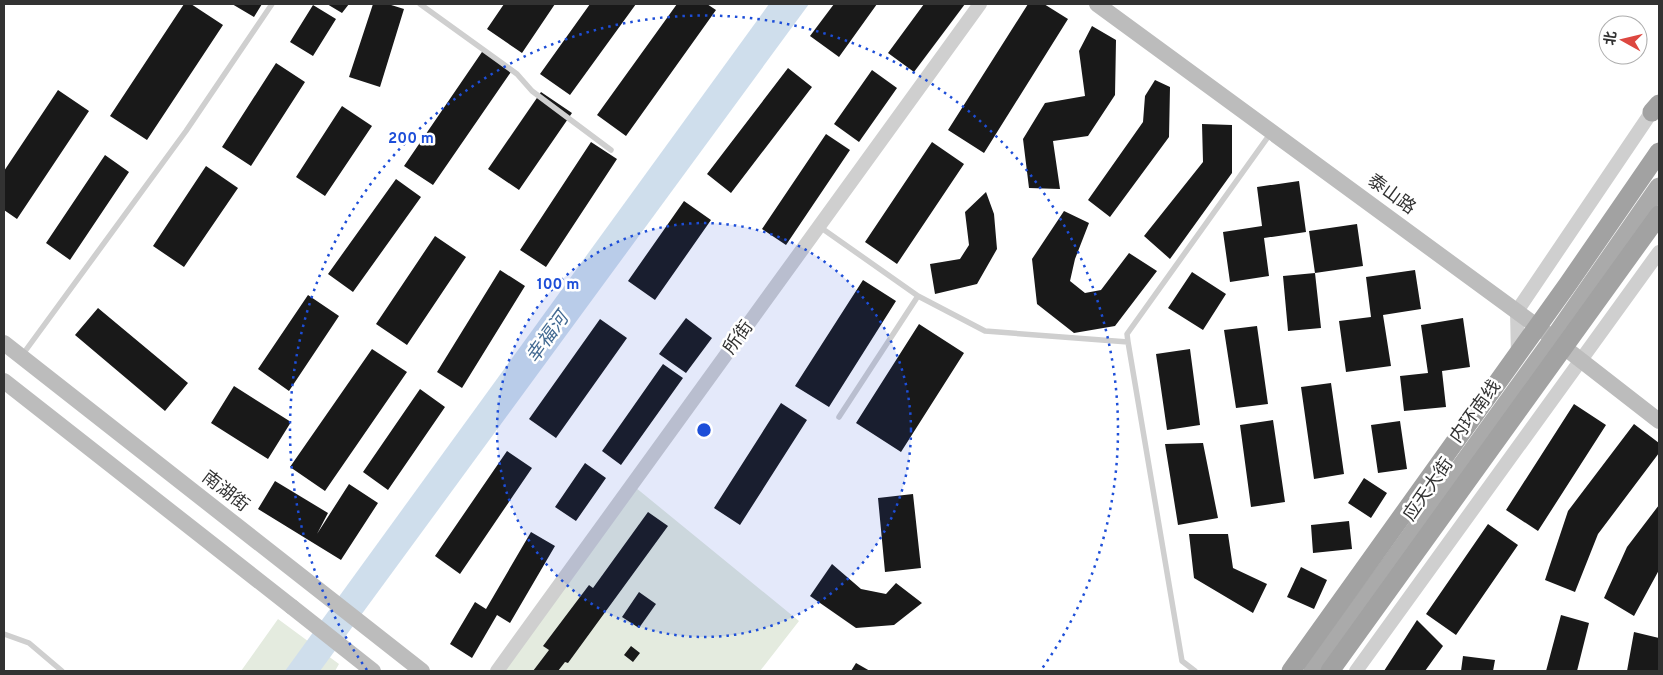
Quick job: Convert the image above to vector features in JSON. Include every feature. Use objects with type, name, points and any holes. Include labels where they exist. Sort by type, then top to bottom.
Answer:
[{"type":"highway","name":"内环南线","points":[[1291,671],[1568,284],[1659,152]]},
{"type":"highway","name":"内环南线","points":[[1330,671],[1659,215]]},
{"type":"main road","name":"泰山路","points":[[1097,4],[1581,358],[1659,421]]},
{"type":"main road","name":"应天大街","points":[[1302,671],[1518,364],[1548,334],[1659,162]]},
{"type":"main road","name":"应天大街","points":[[1312,671],[1548,334],[1659,187]]},
{"type":"main road","name":"南湖街","points":[[4,343],[422,671]]},
{"type":"main road","points":[[4,380],[374,671]]},
{"type":"street","name":"所街","points":[[497,671],[980,4]]},
{"type":"street","points":[[1518,364],[1517,311],[1657,105]]},
{"type":"street","points":[[1356,671],[1659,252]]},
{"type":"lane","points":[[21,357],[186,131],[272,4]]},
{"type":"lane","points":[[420,4],[517,74],[532,91],[611,150]]},
{"type":"lane","points":[[1195,671],[1182,661],[1127,334],[1271,132]]},
{"type":"lane","points":[[820,227],[918,296],[985,331],[1128,342]]},
{"type":"lane","points":[[839,417],[918,296]]},
{"type":"lane","points":[[4,634],[28,643],[62,671]]},
{"type":"shaded area","points":[[630,483],[799,621],[760,671],[496,671]]},
{"type":"shaded area","points":[[278,619],[339,664],[335,671],[241,671]]},
{"type":"water","name":"幸福河","points":[[769,4],[809,4],[320,671],[285,671]]},
{"type":"building","points":[[184,4],[191,4],[223,25],[147,140],[110,116]]},
{"type":"building","points":[[232,4],[262,4],[254,17]]},
{"type":"building","points":[[327,4],[349,4],[342,13]]},
{"type":"building","points":[[373,4],[388,4],[404,9],[380,87],[349,77]]},
{"type":"building","points":[[504,4],[555,4],[522,53],[487,29]]},
{"type":"building","points":[[590,4],[636,4],[570,95],[540,74]]},
{"type":"building","points":[[677,4],[707,4],[716,10],[626,136],[597,115]]},
{"type":"building","points":[[834,4],[877,4],[839,57],[810,36]]},
{"type":"building","points":[[924,4],[965,4],[914,72],[888,53]]},
{"type":"building","points":[[1028,4],[1044,4],[1068,19],[984,153],[948,130]]},
{"type":"building","points":[[313,5],[336,19],[313,56],[290,42]]},
{"type":"building","points":[[1092,26],[1116,40],[1115,95],[1088,136],[1053,141],[1060,189],[1029,188],[1023,139],[1045,103],[1085,96],[1079,51]]},
{"type":"building","points":[[484,49],[513,69],[433,185],[404,166]]},
{"type":"building","points":[[276,63],[305,82],[251,166],[222,147]]},
{"type":"building","points":[[788,68],[812,87],[731,193],[707,174]]},
{"type":"building","points":[[872,70],[897,88],[859,142],[834,124]]},
{"type":"building","points":[[1155,80],[1170,87],[1169,137],[1110,217],[1088,200],[1143,122],[1145,96]]},
{"type":"building","points":[[58,90],[89,111],[17,219],[4,210],[4,171]]},
{"type":"building","points":[[541,92],[572,113],[519,190],[488,169]]},
{"type":"building","points":[[342,106],[372,126],[325,196],[296,177]]},
{"type":"building","points":[[1202,124],[1232,125],[1232,173],[1170,259],[1144,236],[1203,162]]},
{"type":"building","points":[[826,134],[850,150],[786,245],[762,229]]},
{"type":"building","points":[[591,142],[617,159],[546,267],[520,250]]},
{"type":"building","points":[[932,142],[964,164],[897,264],[865,242]]},
{"type":"building","points":[[105,155],[129,172],[70,260],[46,243]]},
{"type":"building","points":[[206,166],[238,188],[184,267],[153,246]]},
{"type":"building","points":[[396,179],[421,197],[353,292],[328,274]]},
{"type":"building","points":[[1299,181],[1306,232],[1264,238],[1269,276],[1230,282],[1223,232],[1262,226],[1257,187]]},
{"type":"building","points":[[986,192],[994,214],[997,249],[977,284],[935,294],[930,264],[960,259],[969,245],[965,212]]},
{"type":"building","points":[[684,201],[711,220],[655,300],[628,281]]},
{"type":"building","points":[[1064,211],[1089,223],[1075,259],[1070,281],[1085,293],[1101,290],[1129,253],[1157,271],[1115,326],[1074,333],[1037,304],[1032,259]]},
{"type":"building","points":[[1357,224],[1363,266],[1315,273],[1309,231]]},
{"type":"building","points":[[435,236],[466,257],[407,345],[376,324]]},
{"type":"building","points":[[500,270],[525,286],[462,388],[437,372]]},
{"type":"building","points":[[1415,270],[1421,309],[1383,315],[1391,366],[1346,372],[1339,321],[1371,317],[1366,277]]},
{"type":"building","points":[[1192,272],[1226,294],[1203,330],[1168,308]]},
{"type":"building","points":[[1315,273],[1321,328],[1288,331],[1283,276]]},
{"type":"building","points":[[863,280],[896,301],[829,407],[795,386]]},
{"type":"building","points":[[308,295],[339,316],[289,391],[258,369]]},
{"type":"building","points":[[98,308],[188,383],[165,411],[75,335]]},
{"type":"building","points":[[686,318],[712,338],[686,373],[659,354]]},
{"type":"building","points":[[1463,318],[1470,367],[1442,371],[1446,407],[1404,411],[1400,376],[1428,373],[1421,325]]},
{"type":"building","points":[[600,319],[627,338],[556,438],[529,419]]},
{"type":"building","points":[[919,324],[964,353],[901,452],[856,423]]},
{"type":"building","points":[[1257,326],[1268,404],[1236,408],[1224,330]]},
{"type":"building","points":[[372,349],[407,372],[325,491],[290,467]]},
{"type":"building","points":[[1190,349],[1200,425],[1167,430],[1156,354]]},
{"type":"building","points":[[663,364],[683,378],[621,465],[602,451]]},
{"type":"building","points":[[1331,383],[1344,474],[1314,479],[1301,387]]},
{"type":"building","points":[[234,386],[291,422],[268,459],[211,423]]},
{"type":"building","points":[[420,389],[445,407],[388,490],[363,472]]},
{"type":"building","points":[[781,403],[807,420],[740,525],[714,508]]},
{"type":"building","points":[[1574,404],[1606,425],[1538,531],[1506,510]]},
{"type":"building","points":[[1273,420],[1285,502],[1251,507],[1240,425]]},
{"type":"building","points":[[1400,421],[1407,469],[1378,473],[1371,425]]},
{"type":"building","points":[[1634,424],[1659,443],[1659,453],[1598,534],[1575,592],[1545,580],[1568,511]]},
{"type":"building","points":[[1203,443],[1218,518],[1178,525],[1165,444]]},
{"type":"building","points":[[507,451],[532,468],[460,574],[435,556]]},
{"type":"building","points":[[585,463],[606,478],[576,521],[555,507]]},
{"type":"building","points":[[1364,478],[1387,493],[1371,518],[1348,503]]},
{"type":"building","points":[[275,481],[328,513],[317,534],[349,484],[378,503],[341,560],[258,509]]},
{"type":"building","points":[[913,494],[921,568],[885,572],[878,498]]},
{"type":"building","points":[[1659,505],[1659,570],[1634,616],[1604,598],[1627,547]]},
{"type":"building","points":[[648,512],[668,526],[568,663],[565,662],[558,671],[533,671],[549,650],[543,646],[589,585],[593,588]]},
{"type":"building","points":[[1349,521],[1352,549],[1313,553],[1311,525]]},
{"type":"building","points":[[1488,524],[1518,545],[1456,635],[1426,614]]},
{"type":"building","points":[[531,532],[555,546],[510,623],[497,615],[472,658],[450,644],[475,602],[486,609]]},
{"type":"building","points":[[1189,534],[1228,534],[1233,568],[1267,584],[1253,613],[1194,578]]},
{"type":"building","points":[[832,564],[861,589],[886,594],[896,583],[922,603],[894,625],[856,628],[810,596]]},
{"type":"building","points":[[1301,567],[1327,580],[1314,609],[1287,597]]},
{"type":"building","points":[[639,592],[656,604],[639,628],[622,617]]},
{"type":"building","points":[[1561,615],[1589,623],[1577,671],[1546,671]]},
{"type":"building","points":[[1417,620],[1443,646],[1425,671],[1384,671]]},
{"type":"building","points":[[1634,632],[1659,638],[1659,671],[1627,671]]},
{"type":"building","points":[[631,646],[640,653],[633,662],[624,655]]},
{"type":"building","points":[[1463,656],[1495,660],[1493,671],[1461,671]]},
{"type":"building","points":[[856,663],[870,671],[851,671]]}]
